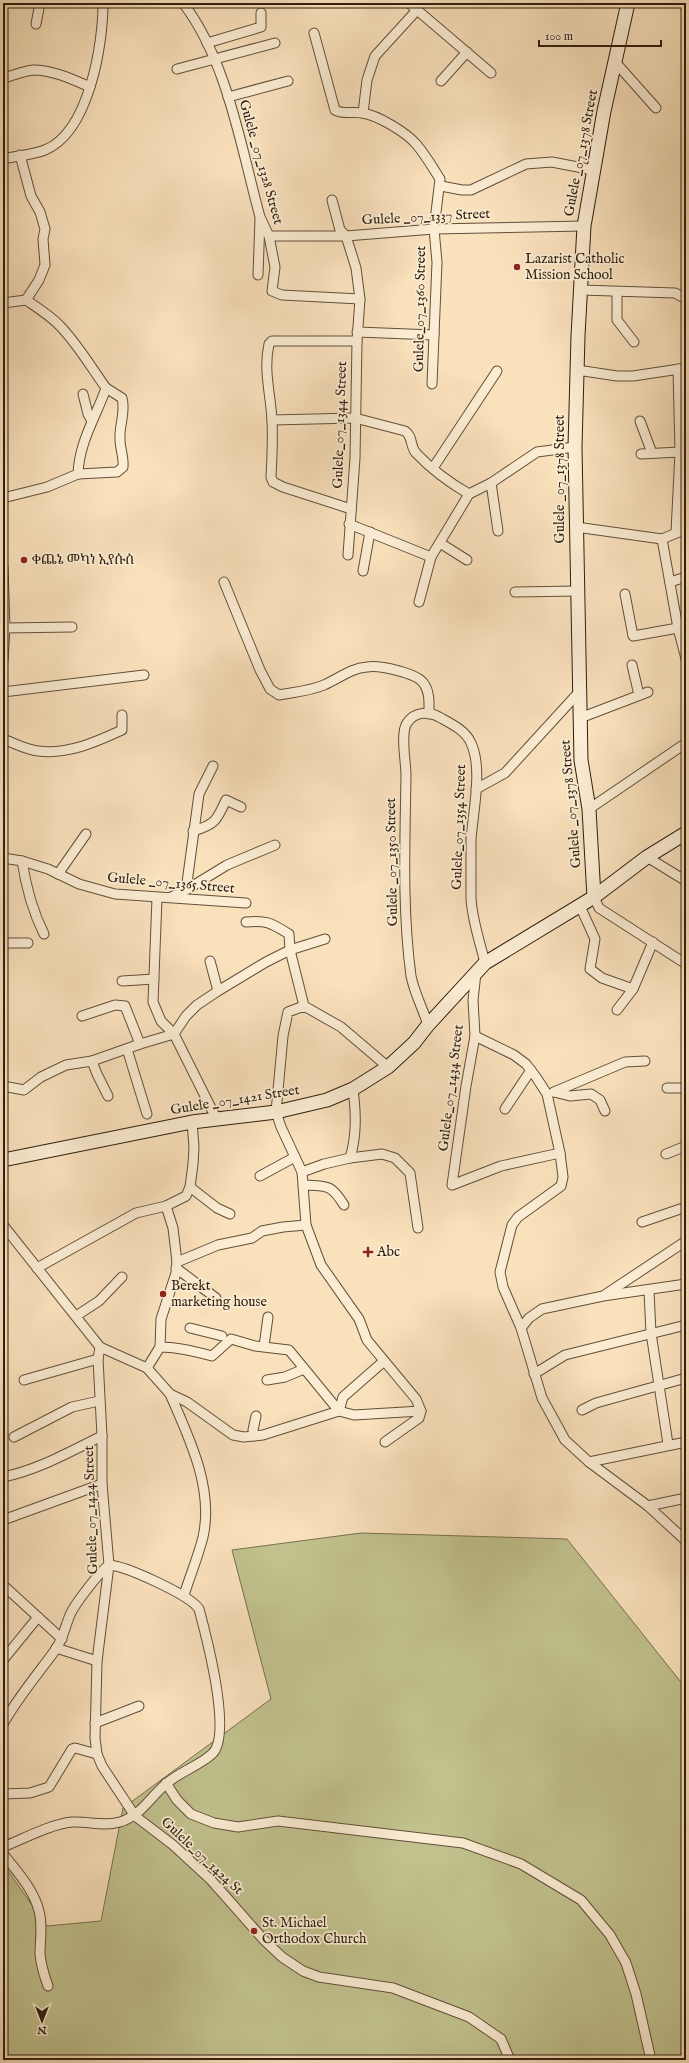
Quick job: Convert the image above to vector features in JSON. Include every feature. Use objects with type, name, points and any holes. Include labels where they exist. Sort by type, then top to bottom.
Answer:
[{"type":"main road","name":"Gulele _07_1378 Street","points":[[594,897],[589,808],[581,760],[575,447],[577,370],[584,226],[593,170],[628,3]]},
{"type":"main road","name":"Gulele _07_1421 Street","points":[[3,1160],[192,1122],[276,1112],[327,1100],[353,1088],[388,1067],[414,1044],[428,1025],[481,968],[594,897],[647,857],[686,833]]},
{"type":"street","points":[[36,24],[40,3]]},
{"type":"street","points":[[3,159],[45,150],[57,142],[68,131],[80,114],[90,87],[100,39],[103,3]]},
{"type":"street","name":"Gulele _07_1328 Street","points":[[183,3],[194,18],[215,59],[228,97],[260,217],[269,236],[275,268],[272,291],[282,295],[360,299]]},
{"type":"street","points":[[409,3],[492,74]]},
{"type":"street","points":[[363,113],[367,80],[375,56],[417,10]]},
{"type":"street","points":[[207,43],[261,27],[261,13]]},
{"type":"street","points":[[314,33],[335,110],[339,113],[363,113],[384,121],[409,137],[417,145],[440,178],[440,186],[471,190],[526,164],[552,162],[593,170]]},
{"type":"street","points":[[177,69],[275,43]]},
{"type":"street","points":[[441,80],[467,52]]},
{"type":"street","points":[[616,63],[656,108]]},
{"type":"street","points":[[3,78],[32,70],[44,71],[58,74],[90,87]]},
{"type":"street","points":[[228,97],[288,81]]},
{"type":"street","points":[[20,155],[31,196],[40,212],[45,229],[43,239],[45,265],[39,280],[26,300]]},
{"type":"street","name":"Gulele_07_1360 Street","points":[[432,384],[437,262],[434,229],[440,186]]},
{"type":"street","points":[[332,200],[340,230],[346,236],[356,268],[360,299],[357,332],[434,335]]},
{"type":"street","points":[[258,275],[260,217]]},
{"type":"street","name":"Gulele _07_1337 Street","points":[[269,236],[346,236],[434,229],[584,226]]},
{"type":"street","points":[[581,290],[675,293],[686,299]]},
{"type":"street","points":[[617,292],[617,320],[634,342]]},
{"type":"street","points":[[3,303],[26,300],[60,326],[78,346],[106,388],[122,398],[123,404],[120,439],[124,458],[123,467],[117,472],[78,474],[47,487],[3,498]]},
{"type":"street","name":"Gulele_07_1344 Street","points":[[348,555],[349,524],[355,458],[357,332]]},
{"type":"street","points":[[356,341],[272,341],[269,344],[266,376],[272,420],[355,418],[408,433],[416,453],[449,482],[469,494]]},
{"type":"street","points":[[577,370],[617,376],[682,369],[676,532]]},
{"type":"street","points":[[433,468],[497,371]]},
{"type":"street","points":[[78,474],[79,455],[86,433],[106,388]]},
{"type":"street","points":[[82,394],[92,422]]},
{"type":"street","name":"Gulele_07_1344 Street","points":[[272,420],[271,477],[276,485],[351,510]]},
{"type":"street","points":[[640,421],[652,453]]},
{"type":"street","points":[[419,602],[431,557],[469,494],[491,483],[537,452],[575,447]]},
{"type":"street","points":[[641,454],[680,452]]},
{"type":"street","points":[[491,483],[498,531]]},
{"type":"street","points":[[349,524],[431,557]]},
{"type":"street","points":[[576,527],[662,538],[686,529]]},
{"type":"street","points":[[363,571],[370,532]]},
{"type":"street","points":[[662,538],[678,628],[686,659]]},
{"type":"street","points":[[440,543],[467,560]]},
{"type":"street","points":[[3,566],[5,628],[3,661]]},
{"type":"street","points":[[670,582],[686,577]]},
{"type":"street","points":[[224,582],[260,670],[270,689],[279,695],[323,685],[367,666],[402,672],[417,677],[424,682],[428,691],[429,714]]},
{"type":"street","points":[[515,592],[578,591]]},
{"type":"street","points":[[625,594],[633,636],[678,628]]},
{"type":"street","points":[[5,628],[72,627]]},
{"type":"street","points":[[580,718],[644,694],[632,665]]},
{"type":"street","points":[[3,692],[144,674]]},
{"type":"street","points":[[476,789],[505,773],[580,691]]},
{"type":"street","name":"Gulele _07_1350 Street","points":[[428,1025],[412,978],[404,904],[406,773],[404,732],[406,724],[413,715],[420,712],[429,714]]},
{"type":"street","name":"Gulele_07_1354 Street","points":[[429,714],[436,715],[455,725],[470,742],[476,758],[476,789],[471,840],[471,900],[481,968]]},
{"type":"street","points":[[3,739],[38,751],[64,751],[94,743],[122,730],[122,715]]},
{"type":"street","points":[[589,808],[686,743]]},
{"type":"street","points":[[186,890],[198,794],[213,766]]},
{"type":"street","points":[[193,831],[210,826],[218,818],[226,800],[241,807]]},
{"type":"street","points":[[58,874],[86,834]]},
{"type":"street","points":[[171,897],[186,890],[227,865],[275,845]]},
{"type":"street","points":[[647,857],[686,881]]},
{"type":"street","name":"Gulele _07_1365 Street","points":[[3,858],[22,861],[58,874],[89,888],[115,894],[246,903]]},
{"type":"street","points":[[22,861],[26,887],[34,913],[44,934]]},
{"type":"street","points":[[594,897],[599,908],[686,964]]},
{"type":"street","points":[[157,898],[153,1002],[161,1022],[174,1034],[216,1118]]},
{"type":"street","points":[[580,906],[595,939],[590,969],[602,978],[633,989]]},
{"type":"street","points":[[246,922],[271,922],[289,934],[290,950],[304,1006]]},
{"type":"street","points":[[3,1086],[24,1090],[50,1072],[66,1065],[92,1061],[174,1034],[186,1016],[197,1005],[218,991],[266,962],[290,950],[325,939]]},
{"type":"street","points":[[3,942],[28,943]]},
{"type":"street","points":[[617,1010],[633,989],[653,942]]},
{"type":"street","points":[[210,961],[218,991]]},
{"type":"street","name":"Gulele_07_1434 Street","points":[[481,968],[473,1000],[475,1036],[466,1086],[452,1184],[501,1166],[560,1153]]},
{"type":"street","points":[[122,981],[154,979]]},
{"type":"street","points":[[82,1016],[115,1005],[125,1006],[140,1044]]},
{"type":"street","points":[[385,1442],[419,1418],[421,1411],[416,1399],[367,1340],[359,1319],[321,1265],[306,1225],[302,1172],[276,1112],[283,1036],[288,1012],[304,1006],[341,1027],[388,1067]]},
{"type":"street","points":[[475,1036],[514,1055],[526,1064],[551,1093],[563,1177],[560,1186],[518,1216],[512,1225],[500,1272],[503,1287],[521,1328],[542,1398],[565,1440],[589,1462],[648,1506],[686,1541]]},
{"type":"street","points":[[127,1049],[147,1114]]},
{"type":"street","points":[[551,1093],[625,1062],[645,1060]]},
{"type":"street","points":[[92,1061],[96,1074],[108,1096]]},
{"type":"street","points":[[505,1109],[531,1070]]},
{"type":"street","points":[[350,1158],[354,1145],[356,1117],[353,1088]]},
{"type":"street","points":[[667,1088],[686,1088]]},
{"type":"street","points":[[551,1093],[570,1096],[591,1094],[600,1100],[605,1111]]},
{"type":"street","points":[[37,1268],[136,1213],[166,1206],[186,1196],[190,1187],[194,1147],[192,1122]]},
{"type":"street","points":[[666,1154],[686,1146]]},
{"type":"street","points":[[302,1172],[324,1164],[350,1158],[382,1154],[395,1158],[410,1173],[418,1228]]},
{"type":"street","points":[[260,1176],[295,1158]]},
{"type":"street","points":[[304,1185],[328,1186],[336,1192],[344,1205]]},
{"type":"street","points":[[190,1187],[216,1208],[230,1214]]},
{"type":"street","points":[[147,1368],[160,1347],[161,1319],[177,1265],[173,1228],[166,1206]]},
{"type":"street","points":[[642,1222],[686,1207]]},
{"type":"street","points":[[3,1225],[100,1347],[147,1368],[170,1394],[194,1452],[202,1481],[206,1509],[203,1537],[184,1595]]},
{"type":"street","points":[[177,1265],[218,1245],[252,1238],[262,1231],[283,1226],[306,1225]]},
{"type":"street","points":[[603,1296],[686,1241]]},
{"type":"street","points":[[177,1265],[216,1298]]},
{"type":"street","points":[[76,1316],[99,1300],[122,1277]]},
{"type":"street","points":[[521,1328],[529,1318],[542,1309],[603,1296],[649,1291],[686,1284]]},
{"type":"street","points":[[649,1291],[651,1333],[668,1444]]},
{"type":"street","points":[[264,1346],[268,1317]]},
{"type":"street","points":[[534,1374],[565,1355],[686,1325]]},
{"type":"street","points":[[190,1328],[222,1338],[289,1350],[339,1411]]},
{"type":"street","points":[[160,1347],[174,1347],[212,1356],[217,1354],[222,1338]]},
{"type":"street","name":"Gulele_07_1424 Street","points":[[100,1347],[98,1359],[102,1436],[102,1484],[109,1565],[97,1660],[95,1723],[97,1754],[111,1782],[135,1816]]},
{"type":"street","points":[[24,1380],[98,1359]]},
{"type":"street","points":[[339,1411],[343,1397],[384,1362]]},
{"type":"street","points":[[267,1380],[285,1377],[304,1369]]},
{"type":"street","points":[[582,1410],[596,1403],[686,1378]]},
{"type":"street","points":[[170,1394],[187,1402],[234,1435],[263,1435],[339,1411],[354,1415],[421,1411]]},
{"type":"street","points":[[14,1437],[72,1407],[99,1400]]},
{"type":"street","points":[[254,1436],[253,1430],[256,1416]]},
{"type":"street","points":[[3,1477],[17,1474],[59,1457],[102,1436]]},
{"type":"street","points":[[589,1462],[668,1444],[686,1442]]},
{"type":"street","points":[[3,1520],[102,1484]]},
{"type":"street","points":[[648,1506],[686,1498]]},
{"type":"street","points":[[3,1724],[62,1639],[70,1615],[77,1603],[109,1565],[122,1566],[184,1595],[196,1603],[200,1609],[216,1683],[220,1714],[219,1741],[213,1754],[166,1783],[135,1816],[121,1822],[104,1826],[84,1823],[61,1825],[3,1847]]},
{"type":"street","points":[[3,1585],[62,1639]]},
{"type":"street","points":[[3,1660],[38,1617]]},
{"type":"street","points":[[56,1648],[97,1660]]},
{"type":"street","points":[[95,1723],[139,1706]]},
{"type":"street","points":[[3,1794],[30,1793],[49,1787],[72,1749],[75,1748],[97,1754]]},
{"type":"street","points":[[166,1783],[177,1800],[191,1814],[214,1823],[238,1827],[278,1821],[463,1843],[521,1864],[581,1900],[610,1935],[626,1963],[651,2060]]},
{"type":"street","name":"Gulele_07_1424 St","points":[[135,1816],[173,1845],[211,1880],[264,1940],[282,1957],[303,1970],[319,1977],[393,1988],[453,2009],[489,2028],[501,2039],[510,2060]]},
{"type":"street","points":[[3,1854],[34,1897],[39,1910],[42,1925],[41,1963],[48,1986]]},
{"type":"green space","points":[[361,1533],[567,1539],[680,1681],[686,1682],[686,2060],[3,2060],[3,1864],[47,1926],[101,1921],[123,1808],[271,1699],[232,1550]]},
{"type":"place","name":"Lazarist Catholic Mission School","points":[[517,267]]},
{"type":"place","name":"ቀጨኔ መካነ ኢየሱስ","points":[[24,560]]},
{"type":"place","name":"Abc","points":[[368,1252]]},
{"type":"place","name":"Berekt marketing house","points":[[163,1294]]},
{"type":"place","name":"St. Michael Orthodox Church","points":[[254,1931]]}]
